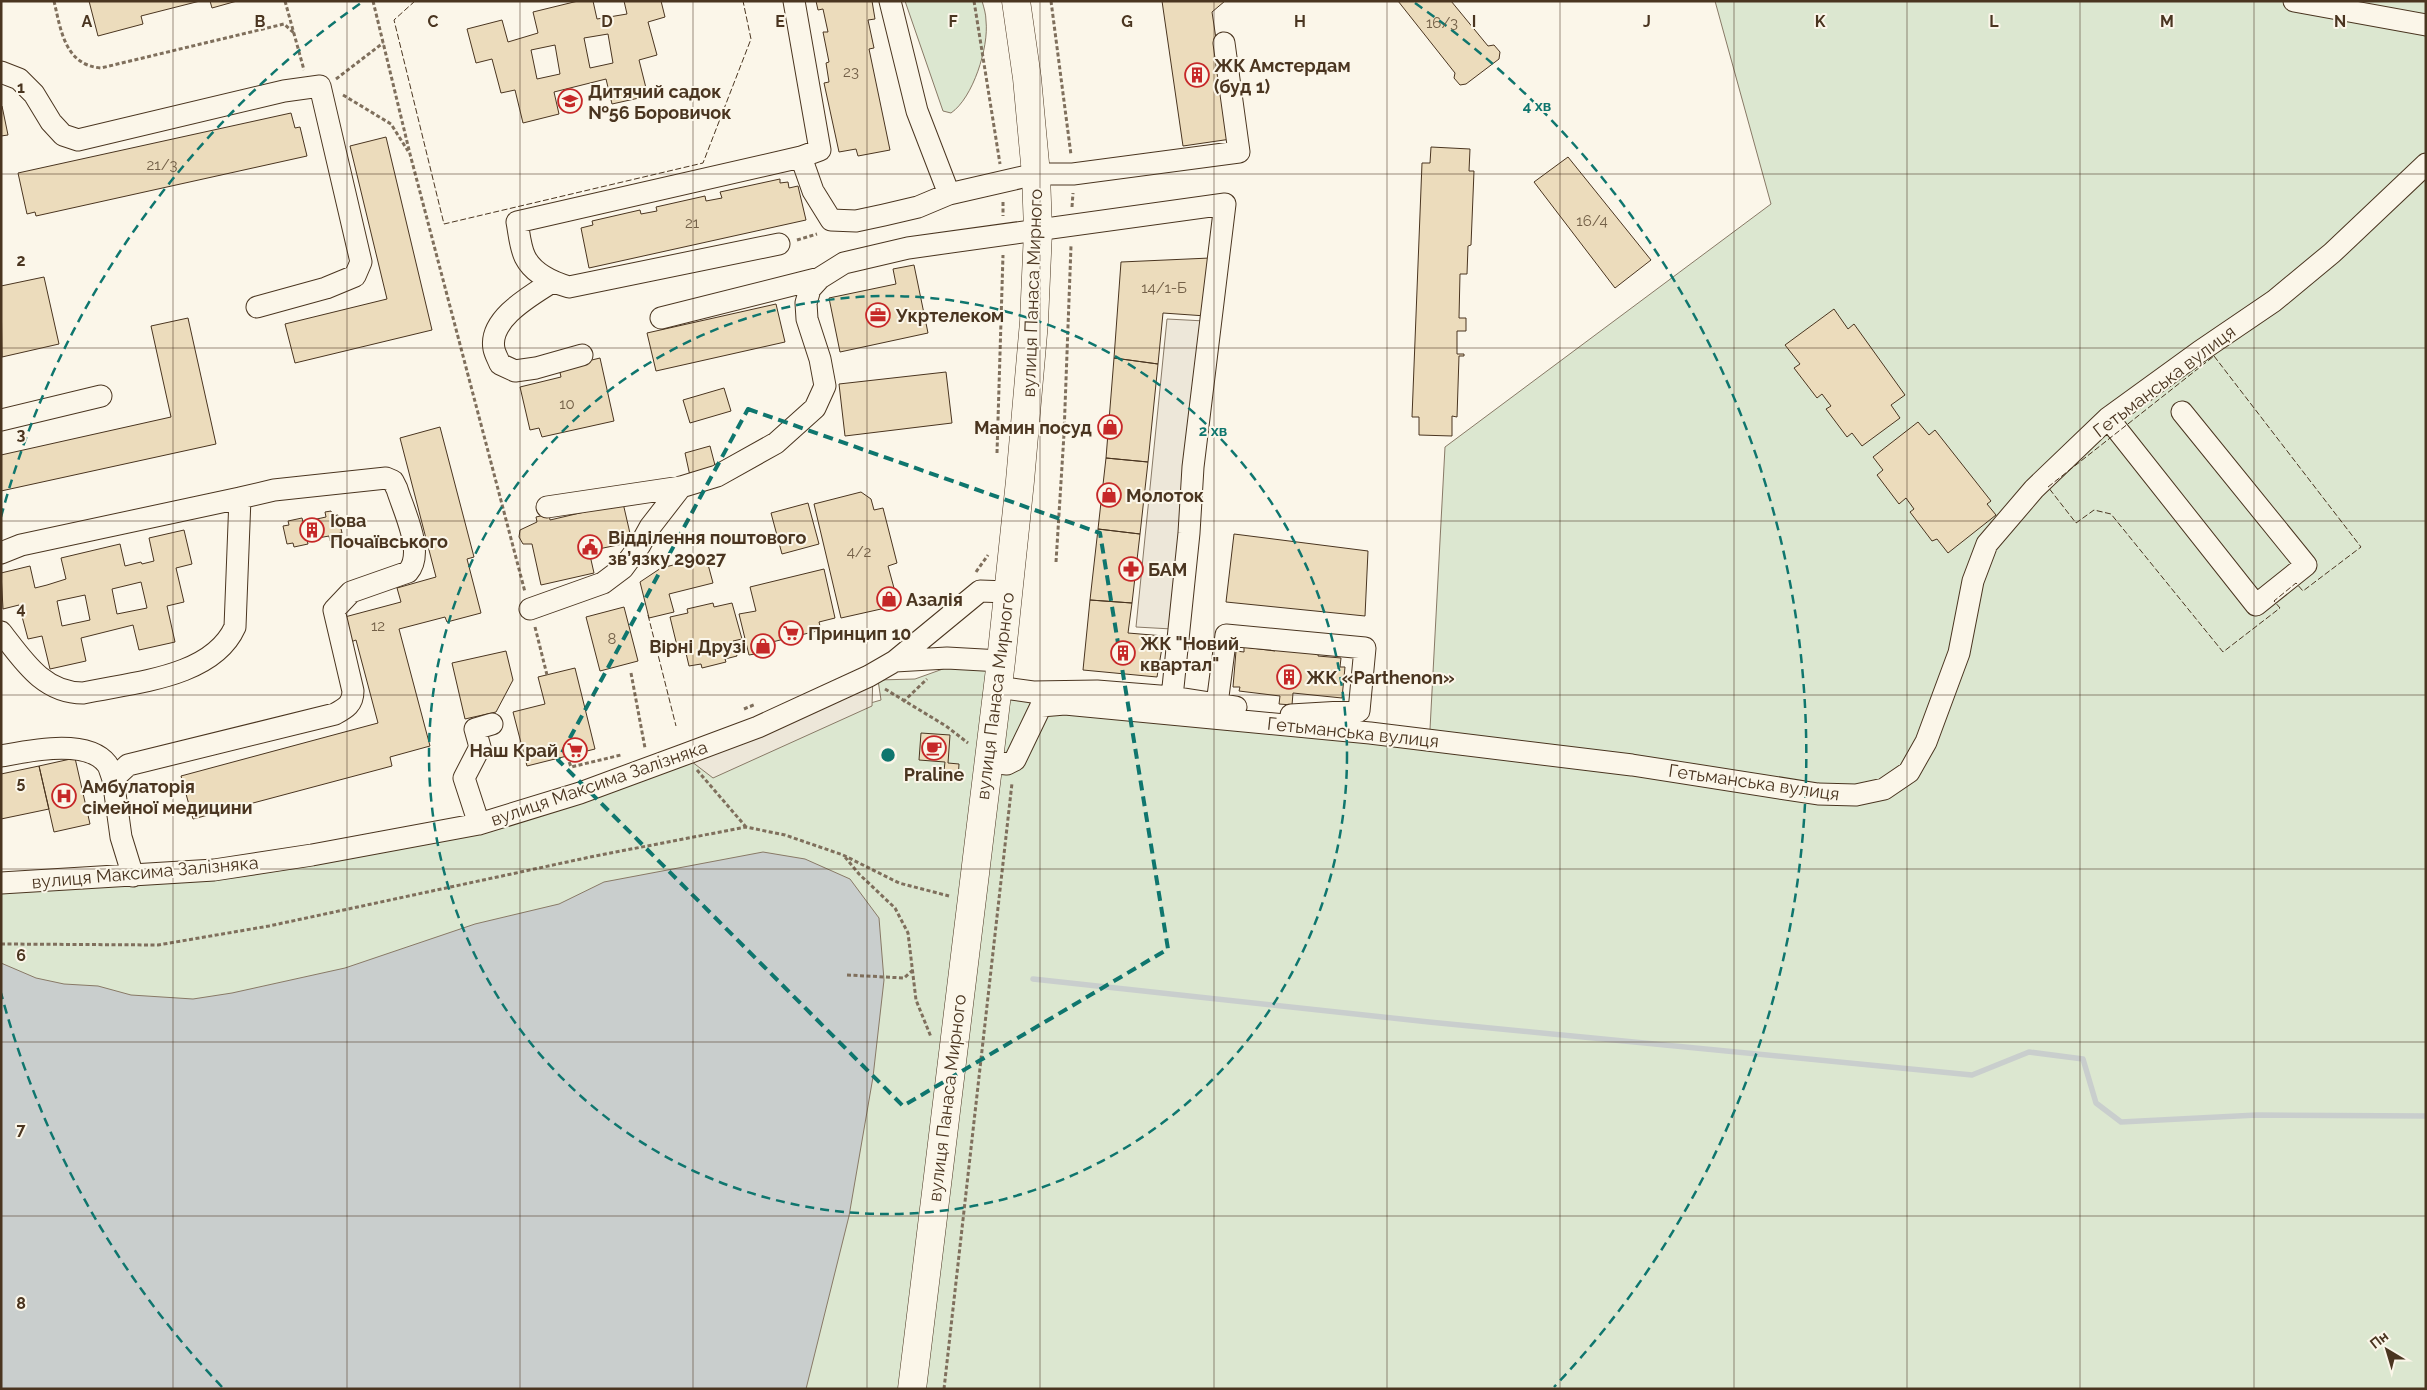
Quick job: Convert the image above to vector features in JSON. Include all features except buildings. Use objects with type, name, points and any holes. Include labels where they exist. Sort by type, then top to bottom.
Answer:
[{"type":"main road","name":"вулиця Панаса Мирного","points":[[912,1389],[999,674],[1034,322],[1038,231],[1036,174],[1027,78],[1016,1]]},
{"type":"street","points":[[779,244],[569,287],[552,282],[540,274],[525,257],[517,222],[801,157],[820,150],[794,1]]},
{"type":"street","points":[[890,1],[917,111],[949,194]]},
{"type":"street","points":[[2294,1],[2426,25]]},
{"type":"street","points":[[801,157],[813,191],[832,220],[856,221],[918,207],[949,194],[1036,174],[1073,174],[1239,152],[1224,43]]},
{"type":"street","points":[[1,72],[20,80],[34,94],[51,122],[62,135],[78,140],[284,91],[319,86],[361,262],[355,276],[326,288],[257,308]]},
{"type":"street","name":"Гетьманська вулиця","points":[[1015,760],[1041,706],[1065,704],[1370,733],[1632,765],[1818,794],[1856,795],[1884,789],[1908,772],[1926,742],[1959,654],[1973,580],[1987,544],[2034,489],[2108,418],[2199,352],[2274,302],[2332,253],[2426,164]]},
{"type":"street","points":[[661,318],[820,278],[844,263],[908,248],[1225,204],[1193,467],[1189,533],[1172,697]]},
{"type":"street","points":[[547,507],[681,487],[716,476],[751,459],[776,443],[815,408],[824,386],[820,359],[807,319],[806,302],[810,290],[820,278]]},
{"type":"street","points":[[552,282],[513,308],[496,330],[494,347],[500,364],[514,371],[536,368],[582,355]]},
{"type":"street","points":[[1,420],[100,396]]},
{"type":"street","points":[[2108,418],[2256,605],[2306,565],[2182,412]]},
{"type":"street","points":[[1,553],[20,545],[235,502],[240,498],[274,490],[386,478],[392,481],[397,489],[416,551],[414,565],[408,572],[351,592],[334,610],[353,691],[353,699],[346,707],[335,714],[128,766],[113,779]]},
{"type":"street","points":[[530,609],[603,583],[623,568],[640,545],[650,527],[681,487]]},
{"type":"street","points":[[1,632],[39,678],[72,693],[83,693],[169,674],[200,664],[221,649],[230,639],[235,627],[240,498]]},
{"type":"street","name":"вулиця Максима Залізняка","points":[[1,883],[214,870],[312,855],[479,824],[580,793],[750,730],[896,661],[980,591],[1008,592]]},
{"type":"street","points":[[896,661],[947,658],[999,674],[1033,692],[1097,691],[1172,697],[1280,715],[1358,711],[1365,648],[1226,635],[1217,704]]},
{"type":"street","points":[[479,824],[464,778],[480,747],[475,729],[492,724]]},
{"type":"street","points":[[1,756],[60,748],[89,752],[107,764],[113,779],[121,837],[133,876]]},
{"type":"street","points":[[987,762],[1006,764],[1015,760]]},
{"type":"path","points":[[54,1],[65,44],[75,58],[88,67],[101,68],[284,24],[294,33]]},
{"type":"path","points":[[285,1],[294,33],[319,86],[392,124],[410,154]]},
{"type":"path","points":[[373,1],[410,154],[547,674]]},
{"type":"path","points":[[974,1],[1003,182],[1004,235],[997,458]]},
{"type":"path","points":[[1051,1],[1065,97],[1073,174],[1063,444],[1056,562]]},
{"type":"path","points":[[319,86],[383,42]]},
{"type":"path","points":[[973,576],[989,554]]},
{"type":"path","points":[[632,673],[645,748]]},
{"type":"path","points":[[873,673],[881,687],[946,726],[968,743]]},
{"type":"path","points":[[739,711],[757,703]]},
{"type":"path","points":[[638,750],[650,746]]},
{"type":"path","points":[[567,756],[571,767],[622,754]]},
{"type":"path","points":[[944,1389],[1015,760]]},
{"type":"path","points":[[709,783],[746,827]]},
{"type":"path","points":[[1,944],[158,945],[268,926],[614,852],[746,827],[785,835],[843,855],[899,883],[950,896]]},
{"type":"path","points":[[843,855],[859,874],[895,908],[908,933],[916,1000],[933,1041]]},
{"type":"path","points":[[847,975],[904,978],[913,970]]},
{"type":"highlighted area","points":[[748,409],[1100,533],[1168,949],[903,1106],[558,760]]},
{"type":"green space","points":[[905,1],[982,1],[986,16],[986,32],[982,58],[973,84],[959,106],[951,113],[943,111]]},
{"type":"green space","points":[[1715,1],[2426,1],[2426,1389],[921,1389],[1005,696],[1429,748],[1445,447],[1771,204]]},
{"type":"green space","points":[[954,665],[987,671],[903,1389],[1,1389],[1,892],[313,864],[881,700],[878,680],[915,679]]},
{"type":"shaded area","points":[[1167,319],[1205,321],[1172,629],[1136,627]]},
{"type":"shaded area","points":[[873,673],[872,706],[713,778],[683,755]]},
{"type":"shaded area","points":[[763,852],[805,859],[850,879],[879,918],[884,980],[873,1077],[849,1216],[806,1389],[1,1389],[1,963],[36,978],[64,984],[98,986],[131,995],[193,999],[232,993],[345,968],[475,924],[559,904],[604,882]]},
{"type":"waterway","points":[[1033,979],[1429,1022],[1972,1075],[2029,1052],[2083,1059],[2096,1103],[2121,1122],[2257,1115],[2426,1116]]},
{"type":"fence","points":[[415,1],[394,20],[444,224],[703,163],[751,39],[743,1]]},
{"type":"fence","points":[[2214,356],[2361,547],[2303,591],[2296,583],[2274,601],[2280,608],[2223,652],[2111,514],[2094,510],[2076,523],[2048,487],[2214,356]]},
{"type":"fence","points":[[648,615],[676,726]]},
{"type":"place","name":"ЖК Амстердам (буд 1)","points":[[1197,75]]},
{"type":"place","name":"Дитячий садок №56 Боровичок","points":[[570,101]]},
{"type":"place","name":"Укртелеком","points":[[878,315]]},
{"type":"place","name":"Мамин посуд","points":[[1110,427]]},
{"type":"place","name":"Молоток","points":[[1109,495]]},
{"type":"place","name":"Іова Почаївського","points":[[312,530]]},
{"type":"place","name":"Відділення поштового зв’язку 29027","points":[[590,547]]},
{"type":"place","name":"БАМ","points":[[1131,569]]},
{"type":"place","name":"Азалія","points":[[889,599]]},
{"type":"place","name":"Принцип 10","points":[[791,633]]},
{"type":"place","name":"Вірні Друзі","points":[[763,646]]},
{"type":"place","name":"ЖК \"Новий квартал\"","points":[[1123,653]]},
{"type":"place","name":"ЖК «Parthenon»","points":[[1289,677]]},
{"type":"place","name":"Praline","points":[[934,748]]},
{"type":"place","name":"Наш Край","points":[[575,750]]},
{"type":"place","name":"Амбулаторія сімейної медицини","points":[[64,796]]}]
